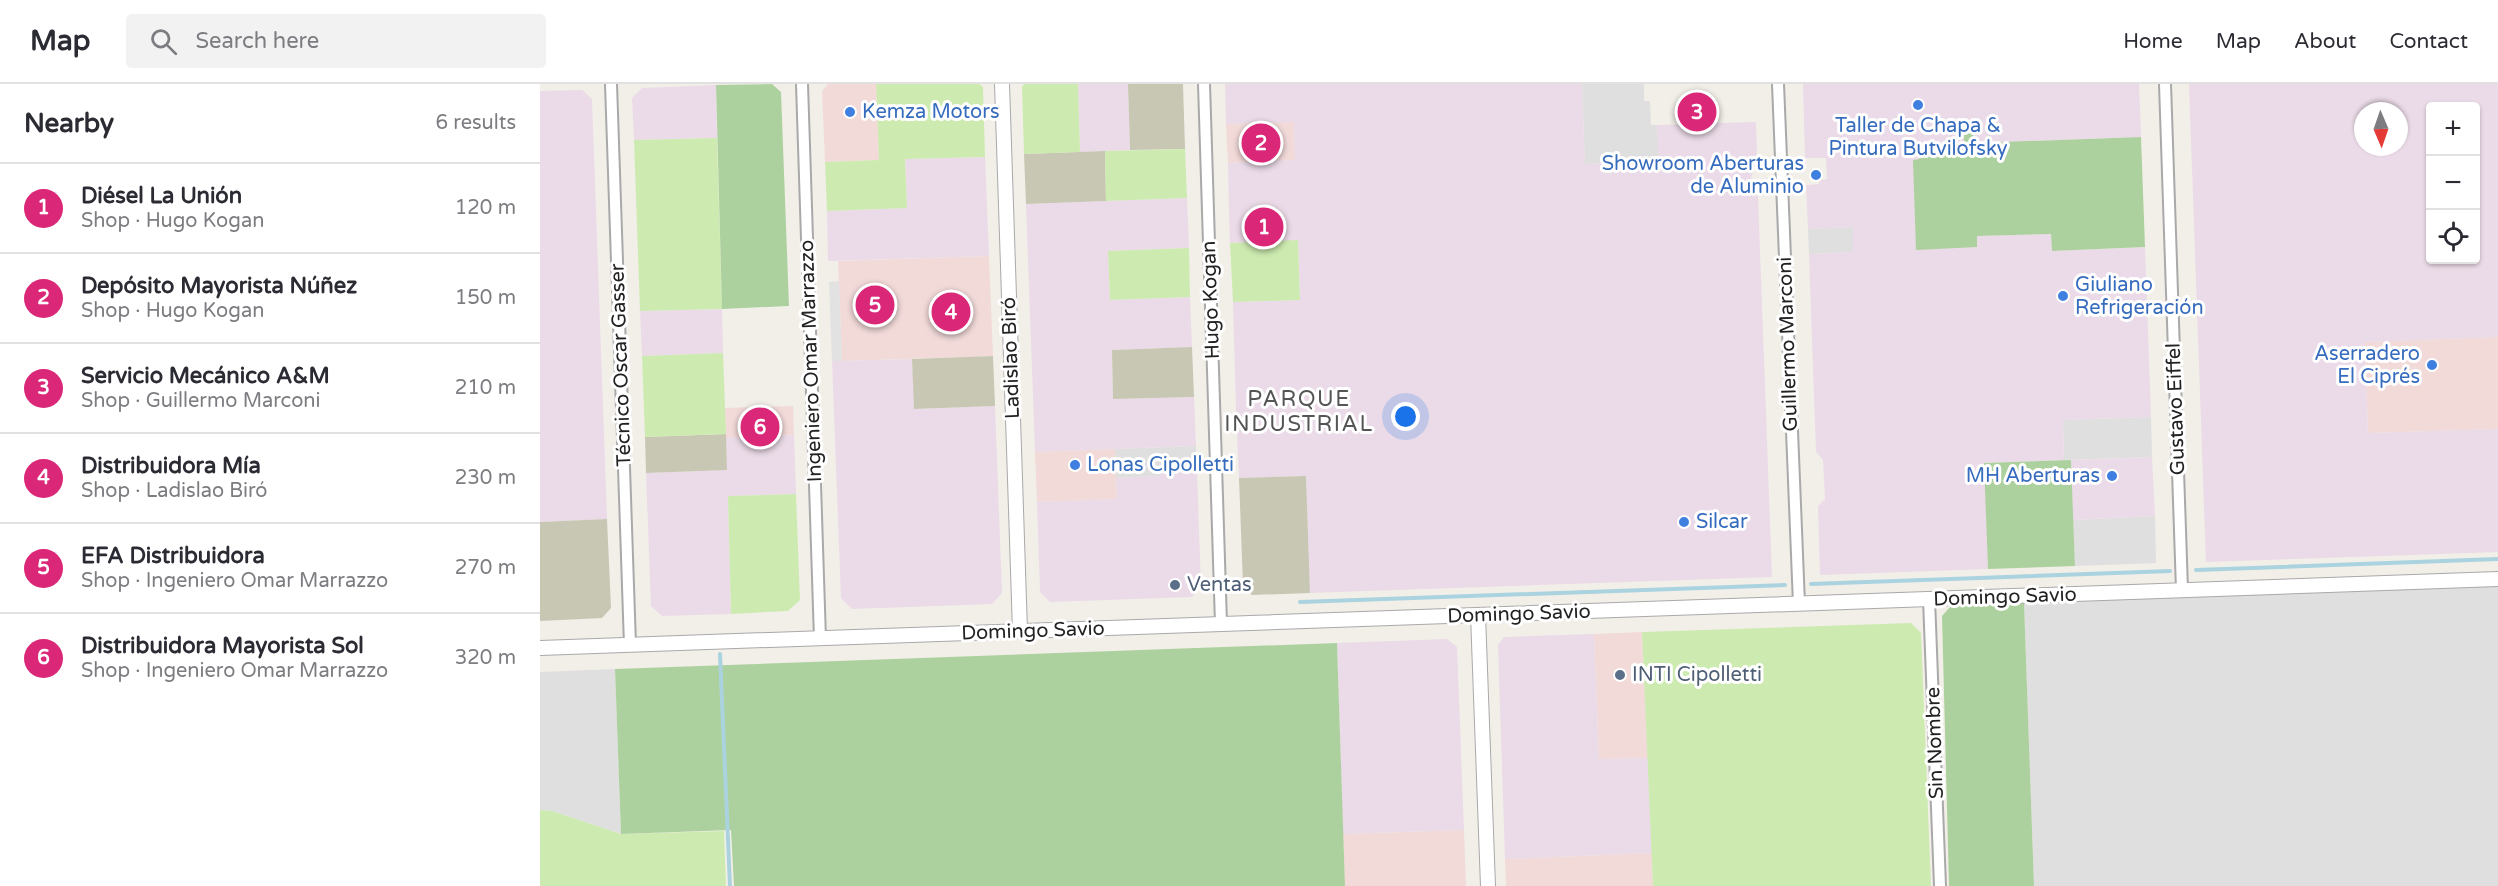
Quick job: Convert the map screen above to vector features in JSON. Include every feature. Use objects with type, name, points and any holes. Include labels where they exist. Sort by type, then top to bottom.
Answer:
[{"type":"street","name":"Técnico Oscar Gasser","points":[[611,84],[630,645]]},
{"type":"street","name":"Ingeniero Omar Marrazzo","points":[[802,84],[820,639]]},
{"type":"street","name":"Ladislao Biró","points":[[1002,84],[1020,631]]},
{"type":"street","name":"Hugo Kogan","points":[[1204,84],[1221,624]]},
{"type":"street","name":"Guillermo Marconi","points":[[1778,84],[1799,604]]},
{"type":"street","name":"Gustavo Eiffel","points":[[2165,84],[2182,590]]},
{"type":"street","name":"Domingo Savio","points":[[540,648],[2498,579]]},
{"type":"street","name":"Sin Nombre","points":[[1929,599],[1940,886]]},
{"type":"street","points":[[1478,615],[1488,886]]},
{"type":"shaded area","name":"Kemza Motors","points":[[828,84],[876,84],[879,160],[825,162],[822,91]]},
{"type":"shaded area","points":[[1078,84],[1128,84],[1130,150],[1080,152]]},
{"type":"shaded area","points":[[1128,84],[1183,84],[1185,149],[1130,150]]},
{"type":"shaded area","points":[[1225,84],[1582,84],[1585,164],[1658,161],[1657,125],[1756,122],[1757,158],[1748,188],[1758,196],[1772,577],[1310,593],[1306,476],[1239,478],[1236,411],[1233,302],[1300,300],[1298,241],[1230,243],[1228,163],[1295,160],[1294,122],[1226,124]]},
{"type":"shaded area","points":[[1582,84],[1644,84],[1644,101],[1650,101],[1651,125],[1657,125],[1659,162],[1585,164]]},
{"type":"shaded area","points":[[1803,84],[2139,84],[2141,137],[1973,143],[1964,124],[1965,144],[1935,145],[1976,247],[1976,236],[2051,234],[2052,251],[2145,247],[2151,417],[2063,420],[2064,460],[1985,463],[1988,569],[1820,575],[1818,506],[1825,499],[1823,460],[1816,452],[1809,254],[1853,252],[1853,227],[1808,229],[1806,185],[1819,184],[1819,180],[1827,179],[1826,158],[1805,158]]},
{"type":"shaded area","points":[[2189,84],[2498,84],[2498,337],[2365,342],[2368,433],[2498,429],[2498,552],[2206,562]]},
{"type":"shaded area","points":[[716,85],[717,138],[634,140],[632,98],[642,88]]},
{"type":"shaded area","points":[[582,90],[592,99],[607,519],[540,522],[540,91]]},
{"type":"shaded area","points":[[1294,121],[1295,160],[1228,163],[1226,124]]},
{"type":"shaded area","points":[[1105,151],[1106,201],[1026,204],[1024,154]]},
{"type":"shaded area","points":[[985,157],[989,256],[828,261],[827,211],[907,208],[905,159]]},
{"type":"shaded area","points":[[1187,198],[1189,248],[1108,251],[1110,300],[1190,297],[1192,347],[1112,350],[1113,399],[1194,397],[1196,446],[1035,452],[1026,204]]},
{"type":"shaded area","points":[[1853,227],[1854,252],[1809,254],[1808,229]]},
{"type":"shaded area","points":[[989,256],[993,356],[842,361],[838,261]]},
{"type":"shaded area","points":[[839,281],[842,361],[832,361],[829,282]]},
{"type":"shaded area","points":[[722,309],[723,353],[642,356],[640,311]]},
{"type":"shaded area","name":"Aserradero El Ciprés","points":[[2498,337],[2498,429],[2368,433],[2365,342]]},
{"type":"shaded area","points":[[1192,347],[1194,397],[1113,399],[1112,350]]},
{"type":"shaded area","points":[[993,356],[995,406],[914,409],[912,359]]},
{"type":"shaded area","points":[[912,359],[915,409],[995,406],[1002,593],[992,604],[852,609],[841,598],[832,361]]},
{"type":"shaded area","points":[[793,406],[794,435],[726,438],[725,408]]},
{"type":"shaded area","points":[[2151,417],[2152,457],[2064,460],[2063,420]]},
{"type":"shaded area","points":[[726,434],[727,470],[646,473],[645,437]]},
{"type":"shaded area","points":[[794,435],[796,494],[728,496],[731,614],[662,616],[651,606],[646,473],[727,470],[726,438]]},
{"type":"shaded area","points":[[1196,446],[1197,471],[1161,472],[1161,476],[1116,478],[1115,449]]},
{"type":"shaded area","name":"Lonas Cipolletti","points":[[1115,449],[1117,499],[1037,502],[1035,452]]},
{"type":"shaded area","name":"MH Aberturas","points":[[2152,457],[2155,516],[2073,520],[2071,460]]},
{"type":"shaded area","points":[[1197,471],[1201,588],[1192,597],[1050,602],[1040,592],[1037,502],[1117,499],[1116,478],[1160,476],[1161,472]]},
{"type":"shaded area","points":[[1306,476],[1310,593],[1252,595],[1243,585],[1239,478]]},
{"type":"shaded area","points":[[2155,516],[2156,563],[2075,566],[2073,520]]},
{"type":"shaded area","points":[[607,519],[611,608],[602,618],[540,621],[540,522]]},
{"type":"shaded area","points":[[2498,586],[2498,886],[2034,886],[2024,602]]},
{"type":"shaded area","name":"INTI Cipolletti","points":[[1642,632],[1648,758],[1599,759],[1594,634]]},
{"type":"shaded area","points":[[1594,634],[1599,759],[1648,758],[1652,853],[1505,859],[1498,645],[1504,637]]},
{"type":"shaded area","points":[[1447,639],[1457,647],[1464,830],[1343,834],[1337,643]]},
{"type":"shaded area","points":[[615,669],[621,834],[552,811],[540,810],[540,672]]},
{"type":"shaded area","points":[[1464,830],[1466,886],[1345,886],[1343,834]]},
{"type":"shaded area","points":[[1652,853],[1653,886],[1506,886],[1505,859]]},
{"type":"green space","points":[[772,84],[781,92],[789,306],[722,309],[716,85]]},
{"type":"green space","points":[[876,84],[979,84],[983,87],[985,157],[905,159],[907,208],[827,211],[825,162],[879,160]]},
{"type":"green space","points":[[1024,84],[1078,84],[1080,152],[1024,154],[1022,87]]},
{"type":"green space","points":[[1972,123],[1974,143],[2141,137],[2145,247],[2052,251],[2051,234],[1977,236],[1977,247],[1916,250],[1913,160],[1919,159],[1922,153],[1934,153],[1934,145],[1964,144],[1964,124]]},
{"type":"green space","points":[[717,138],[722,309],[640,311],[634,140]]},
{"type":"green space","points":[[1185,149],[1187,198],[1106,201],[1105,151]]},
{"type":"green space","points":[[1298,240],[1300,300],[1233,302],[1230,243]]},
{"type":"green space","points":[[1189,248],[1190,297],[1110,300],[1108,251]]},
{"type":"green space","points":[[723,353],[726,434],[645,437],[642,356]]},
{"type":"green space","points":[[2071,460],[2075,566],[1988,569],[1984,463]]},
{"type":"green space","points":[[796,494],[800,600],[788,611],[731,614],[728,496]]},
{"type":"green space","points":[[2024,602],[2034,886],[1949,886],[1942,616],[1950,607],[1956,605]]},
{"type":"green space","points":[[1911,623],[1921,633],[1931,886],[1653,886],[1642,632]]},
{"type":"green space","points":[[1337,643],[1345,886],[734,886],[731,830],[621,834],[615,669]]},
{"type":"green space","points":[[540,810],[552,811],[621,834],[724,831],[726,886],[540,886]]},
{"type":"waterway","points":[[2196,570],[2498,559]]},
{"type":"waterway","points":[[1811,584],[2170,571]]},
{"type":"waterway","points":[[1300,602],[1785,585]]},
{"type":"waterway","points":[[720,654],[730,886]]},
{"type":"place","name":"Taller de Chapa & Pintura Butvilofsky","points":[[1918,105]]},
{"type":"place","name":"Kemza Motors","points":[[850,112]]},
{"type":"place","name":"Servicio Mecánico A&M","points":[[1697,112]]},
{"type":"place","name":"Depósito Mayorista Núñez","points":[[1261,143]]},
{"type":"place","name":"Showroom Aberturas de Aluminio","points":[[1816,175]]},
{"type":"place","name":"Diésel La Unión","points":[[1264,227]]},
{"type":"place","name":"Giuliano Refrigeración","points":[[2063,296]]},
{"type":"place","name":"EFA Distribuidora","points":[[875,305]]},
{"type":"place","name":"Distribuidora Mía","points":[[951,312]]},
{"type":"place","name":"Aserradero El Ciprés","points":[[2432,365]]},
{"type":"place","name":"Distribuidora Mayorista Sol","points":[[760,427]]},
{"type":"place","name":"Lonas Cipolletti","points":[[1075,465]]},
{"type":"place","name":"MH Aberturas","points":[[2112,476]]},
{"type":"place","name":"Silcar","points":[[1684,522]]},
{"type":"place","name":"Ventas","points":[[1175,585]]},
{"type":"place","name":"INTI Cipolletti","points":[[1620,675]]},
{"type":"district","name":"PARQUE INDUSTRIAL","points":[[1299,412]]}]
